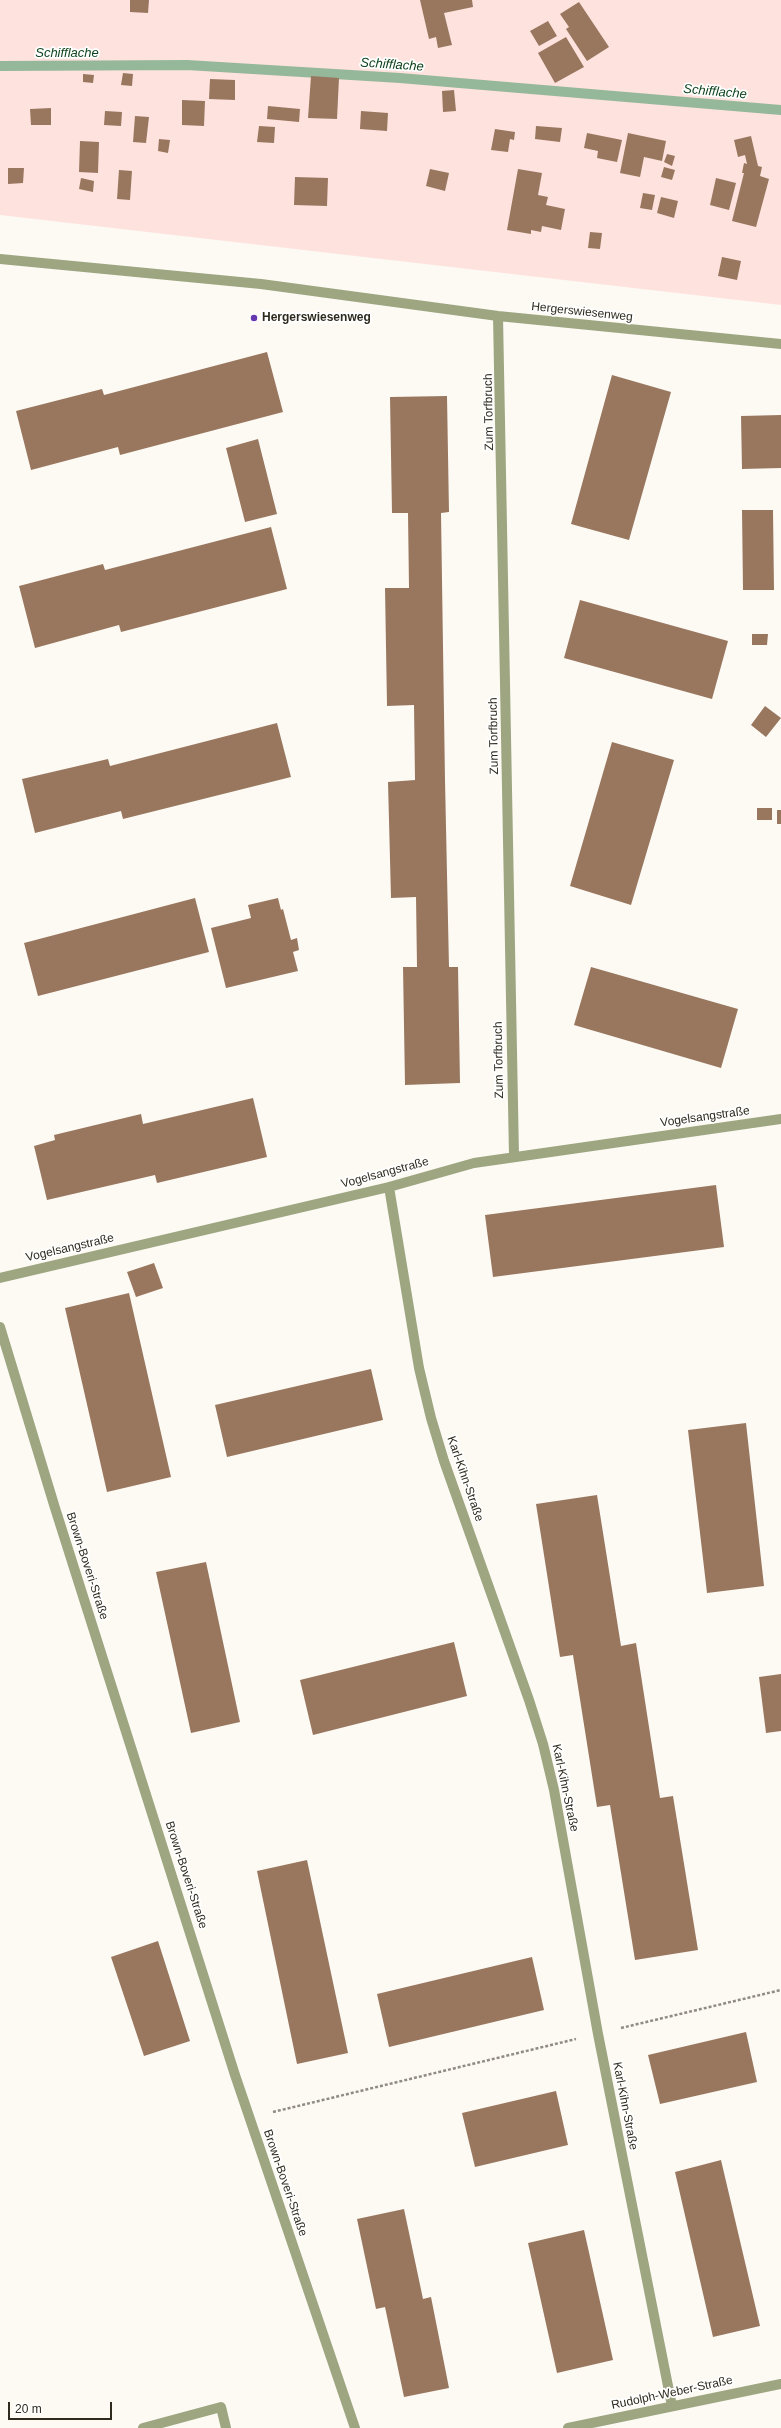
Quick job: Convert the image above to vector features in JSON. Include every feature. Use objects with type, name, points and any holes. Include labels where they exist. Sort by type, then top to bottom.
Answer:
[{"type":"street","name":"Hergerswiesenweg","points":[[0,259],[261,284],[498,316],[781,344]]},
{"type":"street","name":"Zum Torfbruch","points":[[498,316],[514,1156]]},
{"type":"street","name":"Vogelsangstraße","points":[[0,1278],[389,1187],[474,1163],[514,1156],[781,1119]]},
{"type":"street","name":"Karl-Kihn-Straße","points":[[389,1187],[415,1346],[431,1418],[444,1461],[543,1744],[555,1798],[598,2034],[672,2406]]},
{"type":"street","name":"Brown-Boveri-Straße","points":[[0,1327],[53,1501],[250,2118],[355,2428]]},
{"type":"street","name":"Rudolph-Weber-Straße","points":[[568,2428],[781,2384]]},
{"type":"street","points":[[143,2428],[220,2407],[226,2428]]},
{"type":"path","points":[[250,2118],[781,1990]]},
{"type":"shaded area","points":[[0,0],[781,0],[781,305],[0,215]]},
{"type":"building","points":[[130,0],[149,0],[148,13],[130,12]]},
{"type":"building","points":[[420,0],[472,0],[473,7],[444,13],[452,45],[438,48],[436,37],[429,39]]},
{"type":"building","points":[[579,2],[609,47],[587,61],[566,29],[569,27],[560,14]]},
{"type":"building","points":[[548,21],[557,36],[539,46],[530,31]]},
{"type":"building","points":[[566,37],[584,67],[555,83],[538,53]]},
{"type":"building","points":[[123,73],[133,74],[132,86],[121,85]]},
{"type":"building","points":[[83,74],[94,75],[93,83],[83,82]]},
{"type":"building","points":[[311,76],[339,78],[337,119],[308,118]]},
{"type":"building","points":[[210,79],[235,80],[235,100],[209,99]]},
{"type":"building","points":[[454,90],[456,111],[443,112],[442,91]]},
{"type":"building","points":[[182,100],[205,101],[204,126],[182,125]]},
{"type":"building","points":[[268,106],[300,109],[299,122],[267,119]]},
{"type":"building","points":[[51,108],[51,125],[31,125],[30,109]]},
{"type":"building","points":[[105,111],[122,112],[121,126],[104,125]]},
{"type":"building","points":[[361,111],[388,113],[387,131],[360,129]]},
{"type":"building","points":[[135,116],[149,117],[146,143],[133,142]]},
{"type":"building","points":[[259,126],[275,127],[274,143],[257,142]]},
{"type":"building","points":[[536,126],[562,128],[560,142],[535,139]]},
{"type":"building","points":[[495,129],[515,132],[514,140],[510,139],[508,152],[491,150]]},
{"type":"building","points":[[587,133],[622,140],[617,162],[597,158],[598,151],[584,148]]},
{"type":"building","points":[[628,133],[666,141],[662,161],[644,157],[640,177],[620,173]]},
{"type":"building","points":[[751,136],[758,166],[762,167],[760,176],[769,179],[756,227],[732,221],[744,173],[742,173],[744,163],[747,164],[745,155],[738,157],[734,140]]},
{"type":"building","points":[[159,139],[170,140],[168,153],[158,151]]},
{"type":"building","points":[[80,141],[99,142],[98,173],[79,172]]},
{"type":"building","points":[[667,154],[675,156],[672,166],[664,162]]},
{"type":"building","points":[[664,167],[675,170],[672,180],[661,177]]},
{"type":"building","points":[[8,168],[24,168],[23,183],[8,184]]},
{"type":"building","points":[[430,169],[449,173],[445,191],[426,186]]},
{"type":"building","points":[[518,169],[542,173],[538,195],[548,197],[546,205],[565,209],[561,230],[542,226],[541,232],[531,230],[531,234],[507,230]]},
{"type":"building","points":[[119,170],[132,171],[130,200],[117,199]]},
{"type":"building","points":[[295,177],[328,178],[327,206],[294,205]]},
{"type":"building","points":[[81,178],[94,181],[93,192],[79,189]]},
{"type":"building","points":[[716,178],[736,183],[729,210],[710,205]]},
{"type":"building","points":[[643,193],[655,195],[652,210],[640,208]]},
{"type":"building","points":[[661,197],[678,201],[674,218],[657,213]]},
{"type":"building","points":[[590,232],[602,233],[600,249],[588,248]]},
{"type":"building","points":[[722,257],[741,261],[737,280],[718,276]]},
{"type":"building","points":[[267,352],[283,412],[120,455],[118,447],[31,470],[16,411],[102,389],[104,395]]},
{"type":"building","points":[[612,375],[671,392],[629,540],[571,524]]},
{"type":"building","points":[[447,396],[449,512],[441,513],[445,780],[449,967],[458,967],[460,1083],[405,1085],[403,967],[417,967],[416,897],[391,898],[388,782],[415,780],[414,705],[387,706],[385,588],[409,588],[408,513],[392,513],[390,397]]},
{"type":"building","points":[[781,415],[781,468],[742,469],[741,416]]},
{"type":"building","points":[[258,439],[277,514],[245,522],[226,448]]},
{"type":"building","points":[[742,510],[773,510],[774,590],[743,590]]},
{"type":"building","points":[[271,527],[287,589],[121,632],[119,625],[35,648],[19,586],[103,564],[105,570]]},
{"type":"building","points":[[580,600],[728,641],[712,699],[564,658]]},
{"type":"building","points":[[752,634],[768,634],[767,645],[752,645]]},
{"type":"building","points":[[765,706],[781,718],[766,737],[751,725]]},
{"type":"building","points":[[277,723],[291,777],[123,819],[121,811],[35,833],[22,779],[108,759],[110,766]]},
{"type":"building","points":[[612,742],[674,760],[631,905],[570,886]]},
{"type":"building","points":[[757,808],[772,808],[772,820],[757,820]]},
{"type":"building","points":[[777,810],[781,810],[781,824],[777,824]]},
{"type":"building","points":[[195,898],[209,952],[38,996],[24,943]]},
{"type":"building","points":[[278,898],[281,910],[283,909],[291,940],[297,938],[299,950],[293,952],[298,971],[226,988],[211,928],[251,918],[248,905]]},
{"type":"building","points":[[591,967],[738,1009],[721,1068],[574,1025]]},
{"type":"building","points":[[253,1098],[267,1157],[157,1183],[155,1175],[47,1200],[34,1146],[55,1140],[54,1135],[141,1114],[143,1124]]},
{"type":"building","points":[[716,1185],[724,1247],[493,1277],[485,1215]]},
{"type":"building","points":[[154,1263],[163,1288],[136,1297],[127,1272]]},
{"type":"building","points":[[129,1293],[171,1477],[107,1492],[65,1308]]},
{"type":"building","points":[[371,1369],[383,1420],[227,1457],[215,1405]]},
{"type":"building","points":[[746,1423],[764,1586],[707,1593],[688,1430]]},
{"type":"building","points":[[597,1495],[621,1646],[636,1643],[660,1798],[673,1796],[698,1950],[635,1960],[610,1805],[597,1807],[573,1655],[560,1657],[536,1504]]},
{"type":"building","points":[[206,1562],[240,1722],[191,1733],[156,1572]]},
{"type":"building","points":[[454,1642],[467,1696],[313,1735],[300,1680]]},
{"type":"building","points":[[781,1674],[781,1731],[766,1733],[759,1677]]},
{"type":"building","points":[[307,1860],[348,2053],[297,2064],[257,1871]]},
{"type":"building","points":[[158,1941],[190,2041],[144,2056],[111,1957]]},
{"type":"building","points":[[532,1957],[544,2010],[389,2047],[377,1994]]},
{"type":"building","points":[[746,2032],[757,2082],[660,2104],[648,2055]]},
{"type":"building","points":[[556,2091],[568,2145],[475,2167],[462,2113]]},
{"type":"building","points":[[721,2160],[760,2326],[713,2337],[675,2172]]},
{"type":"building","points":[[404,2209],[423,2299],[431,2297],[449,2388],[404,2397],[385,2307],[376,2309],[357,2219]]},
{"type":"building","points":[[584,2230],[613,2360],[557,2373],[528,2243]]},
{"type":"waterway","name":"Schifflache","points":[[0,66],[187,65],[400,78],[781,110]]},
{"type":"place","name":"Hergerswiesenweg","points":[[254,318]]}]
